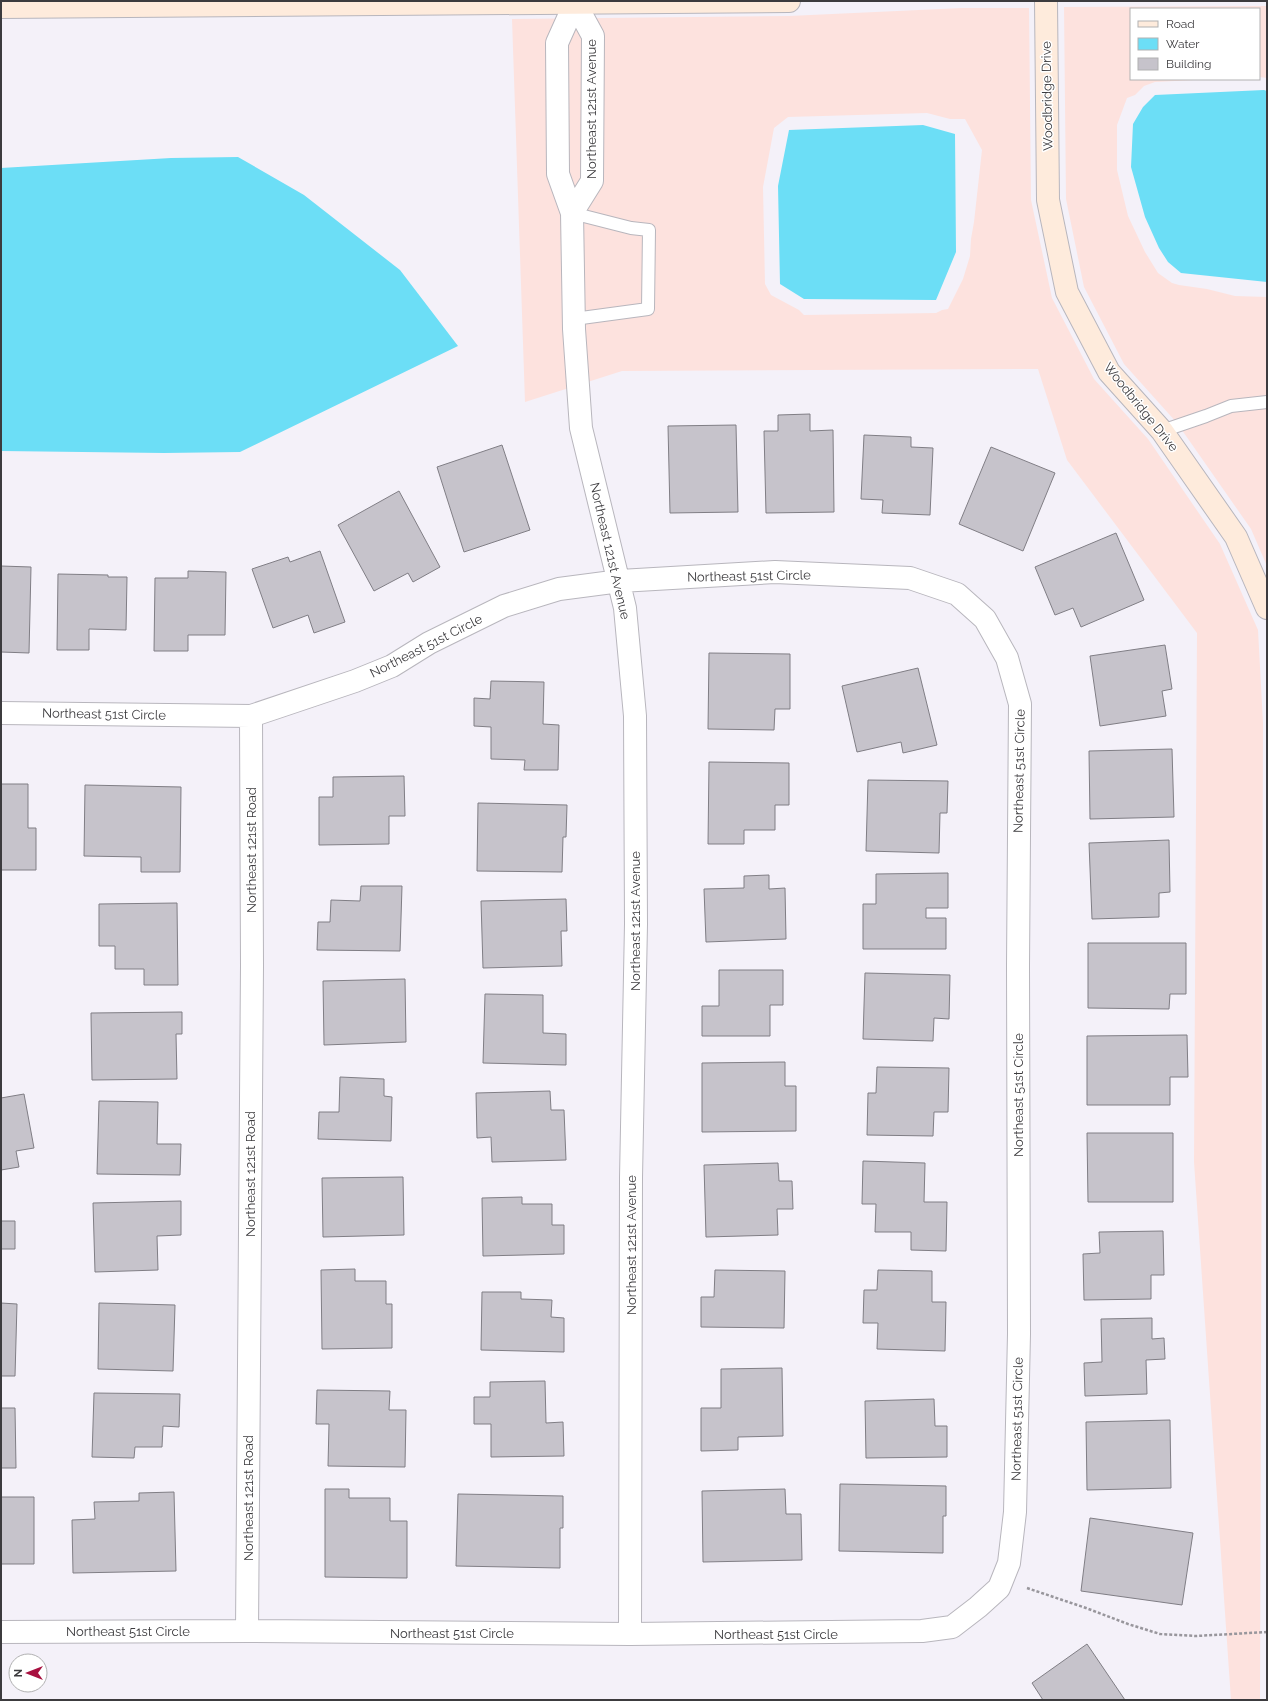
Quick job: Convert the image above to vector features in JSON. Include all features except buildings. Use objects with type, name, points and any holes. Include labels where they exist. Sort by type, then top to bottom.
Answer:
[{"type":"street","points":[[1,7],[789,1]]},
{"type":"street","name":"Woodbridge Drive","points":[[1046,1],[1048,200],[1067,292],[1109,372],[1162,431],[1236,538],[1267,608]]},
{"type":"street","name":"Northeast 121st Avenue","points":[[572,213],[592,181],[593,36],[575,3]]},
{"type":"street","name":"Northeast 121st Avenue","points":[[575,3],[557,43],[558,174],[572,213],[574,319],[581,428],[620,581],[625,608],[635,724],[636,924],[631,1178],[630,1634]]},
{"type":"street","name":"Northeast 51st Circle","points":[[1,713],[251,716],[356,681],[392,666],[429,643],[504,606],[559,589],[620,581],[775,572],[910,578],[957,594],[985,619],[1007,658],[1020,704],[1018,966],[1019,1334],[1015,1512],[1009,1563],[999,1588],[952,1627],[922,1631],[630,1634],[247,1631],[1,1632]]},
{"type":"street","name":"Northeast 121st Road","points":[[247,1631],[252,974],[251,716]]},
{"type":"lane","points":[[572,213],[631,228],[649,230],[648,309],[574,319]]},
{"type":"lane","points":[[1162,431],[1231,406],[1267,402]]},
{"type":"path","points":[[1002,1580],[1160,1634],[1196,1636],[1267,1632]]},
{"type":"shaded area","points":[[1267,6],[1267,78],[1260,77],[1260,8],[1130,8],[1130,80],[1194,80],[1155,82],[1144,86],[1135,95],[1127,98],[1117,125],[1117,170],[1128,216],[1145,252],[1158,273],[1172,283],[1179,285],[1207,289],[1235,296],[1267,297],[1267,566],[1251,529],[1177,423],[1124,364],[1084,287],[1066,199],[1064,7]]},
{"type":"shaded area","points":[[962,8],[1029,8],[1031,200],[1052,298],[1094,379],[1148,439],[1220,544],[1258,630],[1263,723],[1260,1700],[1231,1700],[1194,1162],[1197,633],[1067,460],[1038,369],[622,371],[525,402],[512,19],[789,16]],"holes":[[[927,113],[950,119],[965,119],[982,150],[970,256],[963,279],[948,309],[936,313],[804,315],[799,310],[771,295],[765,284],[763,187],[774,128],[788,117]]]},
{"type":"water","points":[[1267,91],[1267,282],[1181,273],[1168,262],[1159,248],[1145,217],[1131,167],[1133,124],[1143,107],[1155,95]]},
{"type":"water","points":[[923,125],[955,134],[956,252],[936,300],[804,299],[780,284],[778,186],[789,130]]},
{"type":"water","points":[[238,157],[304,195],[400,270],[458,346],[240,452],[164,453],[1,451],[1,168],[171,158]]}]
